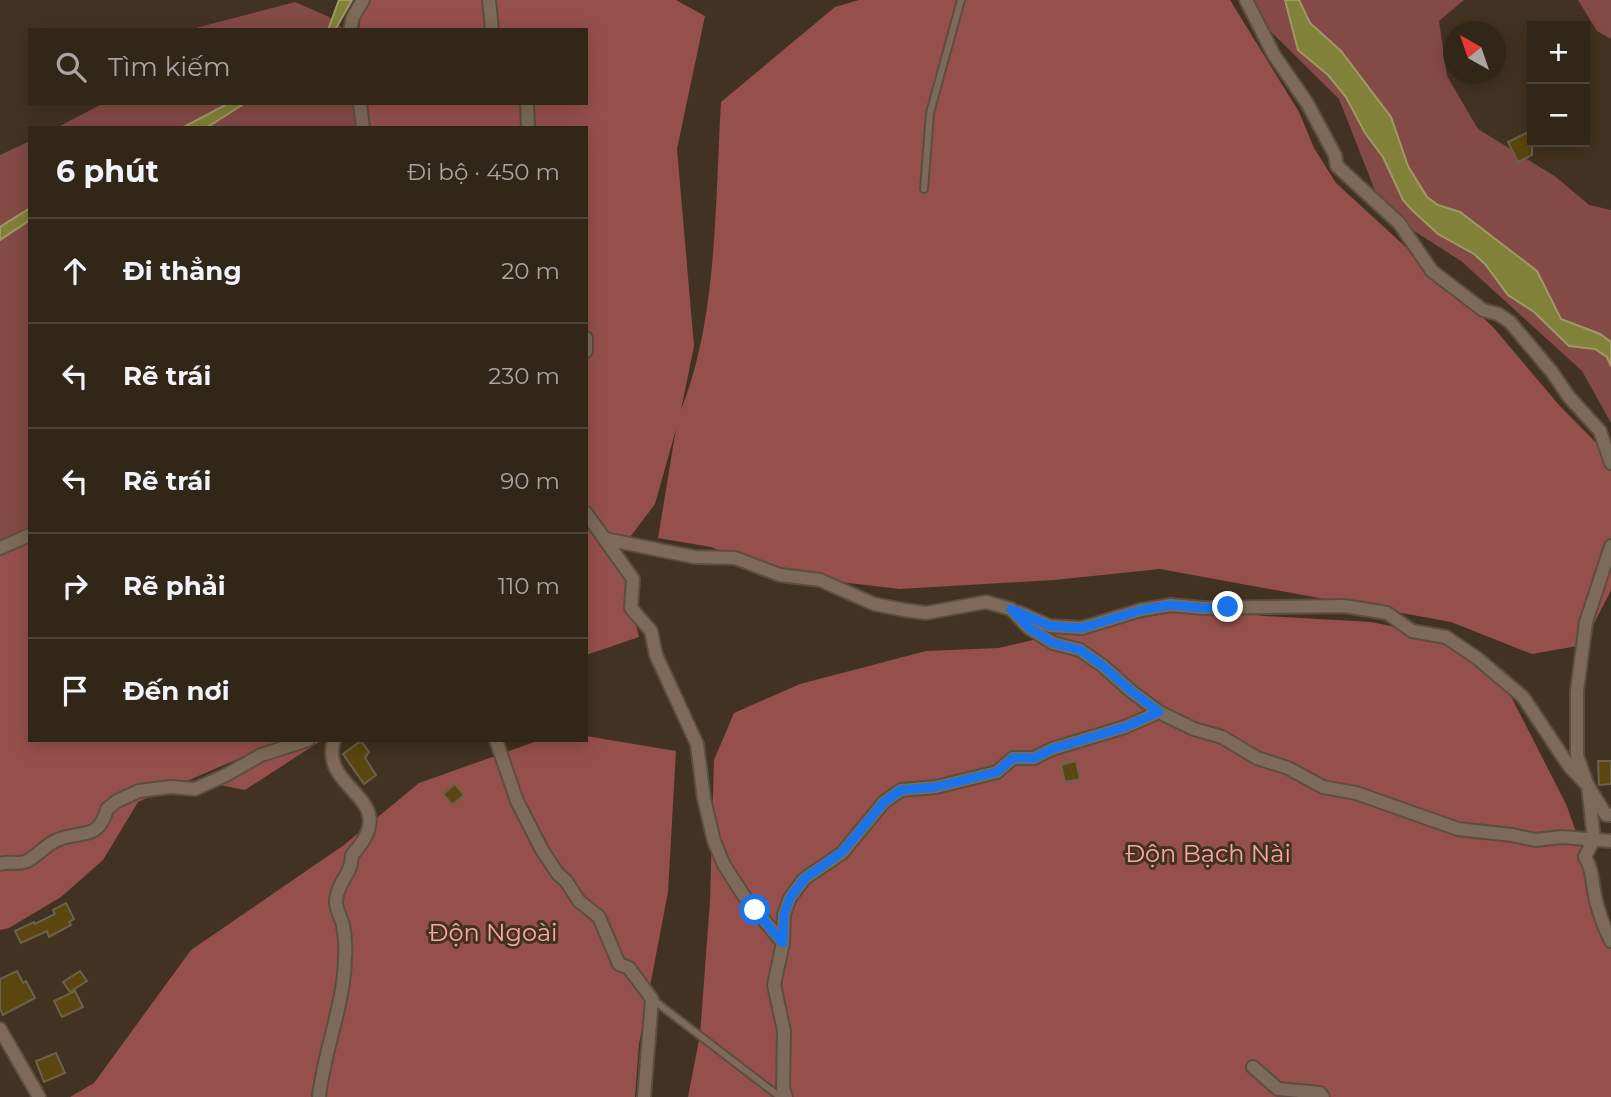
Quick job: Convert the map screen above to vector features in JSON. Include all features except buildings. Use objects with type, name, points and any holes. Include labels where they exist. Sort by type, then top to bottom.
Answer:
[{"type":"street","points":[[350,28],[353,17],[363,0]]},
{"type":"street","points":[[489,0],[492,28]]},
{"type":"street","points":[[1246,0],[1274,55],[1307,103],[1335,155],[1336,166],[1399,223],[1433,271],[1483,310],[1498,314],[1510,322],[1569,397],[1611,444]]},
{"type":"street","points":[[360,105],[363,126]]},
{"type":"street","points":[[527,105],[528,126]]},
{"type":"street","points":[[1600,431],[1611,463]]},
{"type":"street","points":[[588,516],[632,579],[631,608],[651,631],[656,655],[697,744],[704,799],[714,841],[724,865],[744,896],[783,943]]},
{"type":"street","points":[[0,548],[28,536]]},
{"type":"street","points":[[605,539],[694,557],[736,558],[779,575],[820,580],[874,604],[904,610],[926,613],[986,602],[1011,609],[1050,626],[1082,628],[1141,610],[1171,605],[1203,608],[1343,606],[1387,613],[1412,631],[1446,637],[1477,658],[1523,697],[1569,766],[1588,786],[1594,839],[1585,857],[1592,868],[1594,892],[1611,941]]},
{"type":"street","points":[[1611,547],[1587,622],[1577,691],[1577,756],[1588,786],[1606,815],[1611,815]]},
{"type":"street","points":[[1011,609],[1029,628],[1053,643],[1080,650],[1103,666],[1159,712],[1194,729],[1222,737],[1257,758],[1288,768],[1323,787],[1356,793],[1458,829],[1535,840],[1562,837],[1611,841]]},
{"type":"street","points":[[786,1097],[783,1088],[785,1031],[774,985],[783,943],[784,914],[797,888],[816,869],[842,852],[884,802],[901,790],[936,787],[997,772],[1013,758],[1034,758],[1052,749],[1125,727],[1159,712]]},
{"type":"street","points":[[0,864],[26,862],[56,840],[92,833],[104,820],[107,809],[129,794],[171,787],[195,789],[261,755],[302,742]]},
{"type":"street","points":[[318,1097],[342,998],[343,923],[335,904],[338,884],[351,870],[352,855],[362,844],[369,824],[365,802],[336,772],[330,752],[333,742]]},
{"type":"street","points":[[497,742],[517,801],[542,850],[579,901],[599,917],[619,964],[629,968],[652,999],[643,1097]]},
{"type":"street","points":[[0,1029],[39,1097]]},
{"type":"street","points":[[1254,1067],[1278,1089],[1320,1093],[1324,1097]]},
{"type":"lane","points":[[924,189],[930,113],[961,0]]},
{"type":"lane","points":[[652,999],[780,1097]]},
{"type":"shaded area","points":[[339,0],[352,0],[336,28],[329,28]]},
{"type":"shaded area","points":[[1244,0],[1464,0],[1439,21],[1443,48],[1443,84],[1452,84],[1478,129],[1556,177],[1589,205],[1611,210],[1611,423],[1582,371],[1461,261],[1383,211],[1339,99],[1251,12]]},
{"type":"shaded area","points":[[1285,0],[1299,0],[1310,23],[1341,51],[1391,117],[1408,166],[1427,197],[1438,205],[1460,212],[1537,271],[1561,319],[1600,334],[1611,342],[1611,366],[1607,357],[1595,349],[1569,346],[1534,312],[1508,295],[1474,254],[1438,234],[1403,200],[1383,157],[1365,133],[1346,97],[1328,75],[1298,50]]},
{"type":"shaded area","points":[[1578,0],[1611,0],[1611,39],[1597,31]]},
{"type":"shaded area","points":[[295,2],[327,16],[342,28],[196,28]]},
{"type":"shaded area","points":[[100,105],[357,105],[357,126],[60,126]]},
{"type":"shaded area","points":[[225,105],[242,105],[209,126],[186,126]]},
{"type":"shaded area","points":[[28,142],[28,535],[0,545],[0,155]]},
{"type":"shaded area","points":[[28,209],[28,221],[0,240],[0,227]]},
{"type":"green space","points":[[370,0],[676,0],[705,16],[677,149],[694,346],[681,410],[702,337],[708,298],[713,258],[721,102],[835,7],[859,0],[1230,0],[1299,112],[1314,148],[1336,183],[1493,327],[1559,405],[1611,458],[1611,590],[1583,645],[1532,654],[1451,622],[1160,569],[1054,580],[900,589],[780,575],[711,547],[658,538],[676,429],[655,504],[618,553],[639,637],[588,654],[588,126],[368,126],[365,105],[588,105],[588,28],[359,28],[361,13]]},
{"type":"green space","points":[[28,537],[28,742],[277,742],[138,802],[103,860],[61,897],[9,928],[0,930],[0,548]]},
{"type":"green space","name":"Độn Bạch Nài","points":[[1203,608],[1264,616],[1371,622],[1446,637],[1498,671],[1566,804],[1611,929],[1611,1097],[688,1097],[700,1035],[710,901],[714,760],[734,713],[800,684],[926,651],[999,648],[1096,625]]},
{"type":"green space","name":"Độn Ngoài","points":[[588,736],[676,751],[668,892],[639,1044],[635,1097],[70,1097],[94,1083],[191,950],[344,845],[419,783],[534,742],[588,742]]},
{"type":"green space","points":[[303,742],[319,742],[245,790],[210,783]]},
{"type":"route","points":[[755,910],[783,943],[784,914],[790,898],[804,879],[842,852],[884,802],[901,790],[936,787],[997,772],[1013,758],[1034,758],[1052,749],[1125,727],[1159,712],[1103,666],[1080,650],[1053,643],[1029,628],[1011,609],[1050,626],[1082,628],[1141,610],[1171,605],[1228,607]]}]
